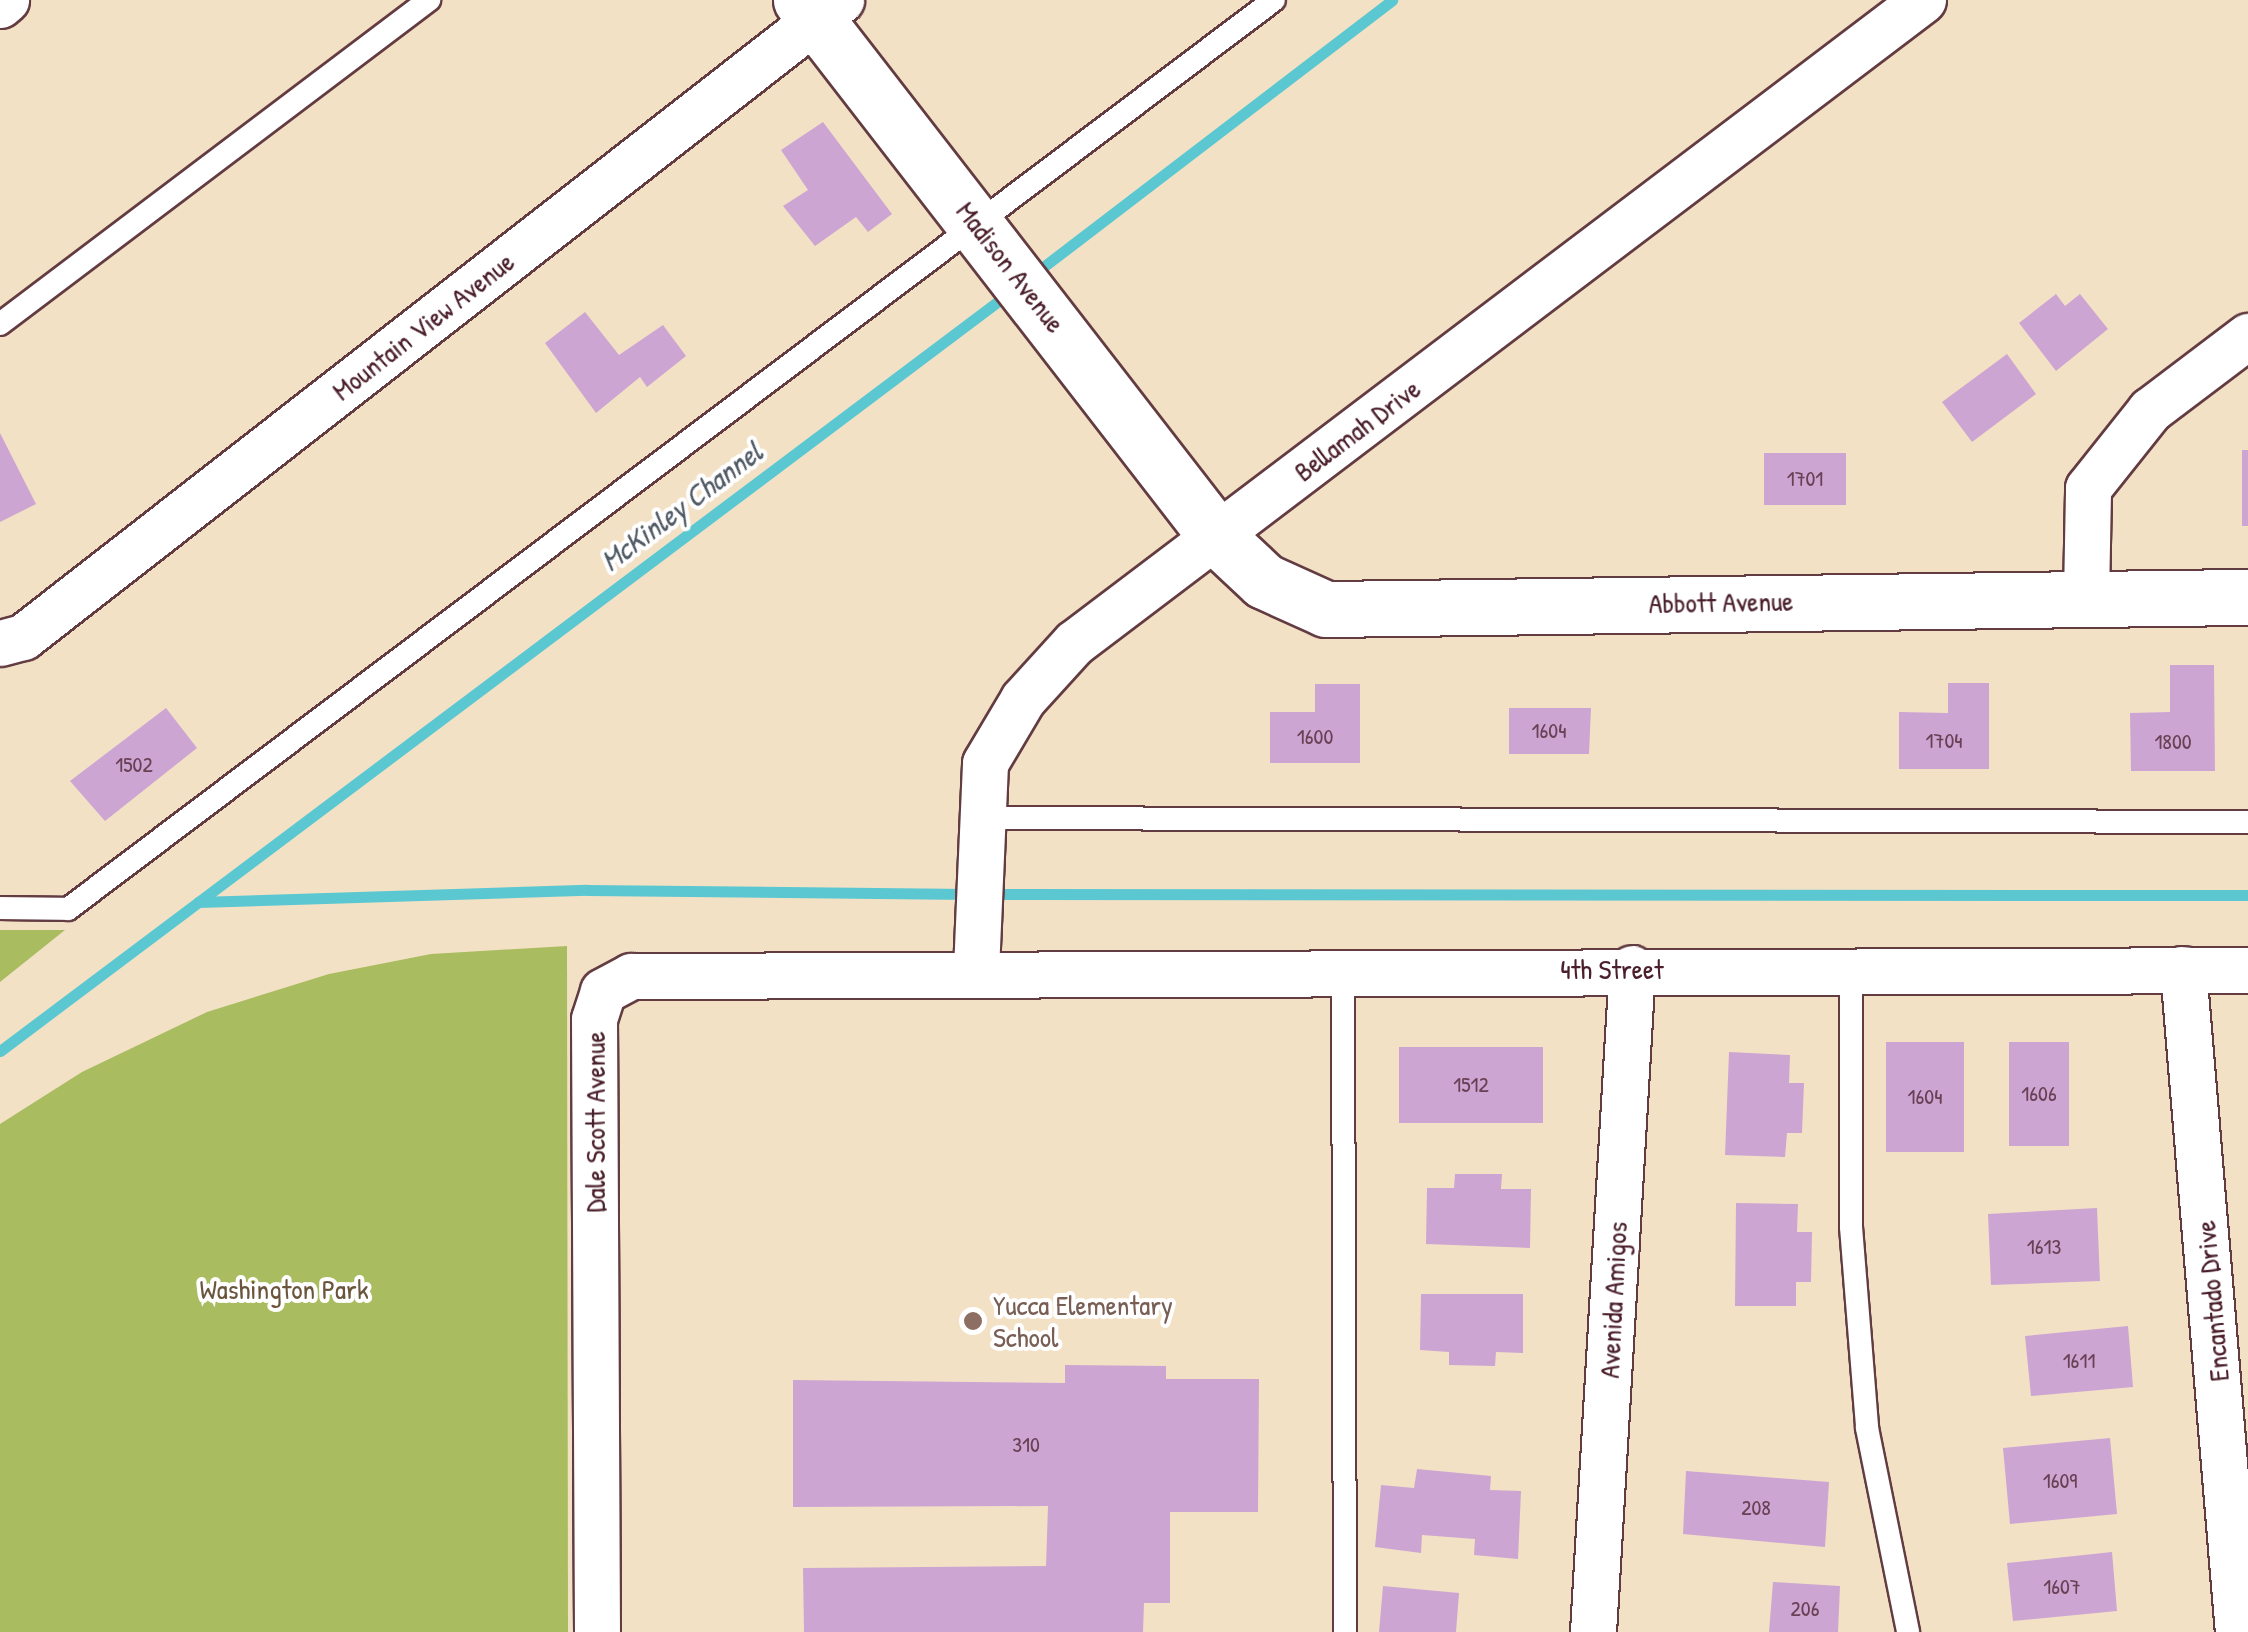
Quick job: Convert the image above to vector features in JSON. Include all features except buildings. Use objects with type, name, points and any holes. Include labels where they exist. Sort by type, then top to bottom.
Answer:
[{"type":"street","points":[[0,4],[6,0]]},
{"type":"street","name":"Bellamah Drive","points":[[976,970],[979,825],[985,763],[1023,700],[1074,643],[1923,0]]},
{"type":"street","name":"Madison Avenue","points":[[819,7],[976,224],[1217,537]]},
{"type":"street","name":"Mountain View Avenue","points":[[0,643],[24,637],[819,7]]},
{"type":"street","points":[[2086,596],[2088,488],[2150,410],[2248,336]]},
{"type":"street","name":"Abbott Avenue","points":[[1217,537],[1264,582],[1326,609],[2086,596],[2248,597]]},
{"type":"street","name":"Avenida Amigos","points":[[1593,1632],[1632,968]]},
{"type":"street","name":"Encantado Drive","points":[[2183,969],[2238,1632]]},
{"type":"street","name":"4th Street","points":[[976,970],[2248,970]]},
{"type":"street","name":"Dale Scott Avenue","points":[[597,1632],[594,1019],[603,992],[631,976],[976,970]]},
{"type":"lane","points":[[0,324],[429,0]]},
{"type":"lane","points":[[0,908],[68,909],[1274,0]]},
{"type":"lane","points":[[979,825],[2248,822]]},
{"type":"lane","points":[[1343,970],[1344,1632]]},
{"type":"lane","points":[[1851,970],[1851,1227],[1867,1428],[1908,1632]]},
{"type":"green space","points":[[0,930],[65,930],[0,982]]},
{"type":"green space","name":"Washington Park","points":[[567,946],[568,1632],[0,1632],[0,1124],[82,1072],[207,1012],[329,974],[431,954]]},
{"type":"waterway","name":"McKinley Channel","points":[[1034,274],[1392,0]]},
{"type":"waterway","name":"McKinley Channel","points":[[0,1051],[1012,291]]},
{"type":"waterway","points":[[198,902],[587,890],[969,894]]},
{"type":"waterway","points":[[987,894],[2248,895]]},
{"type":"place","name":"Yucca Elementary School","points":[[973,1321]]}]
